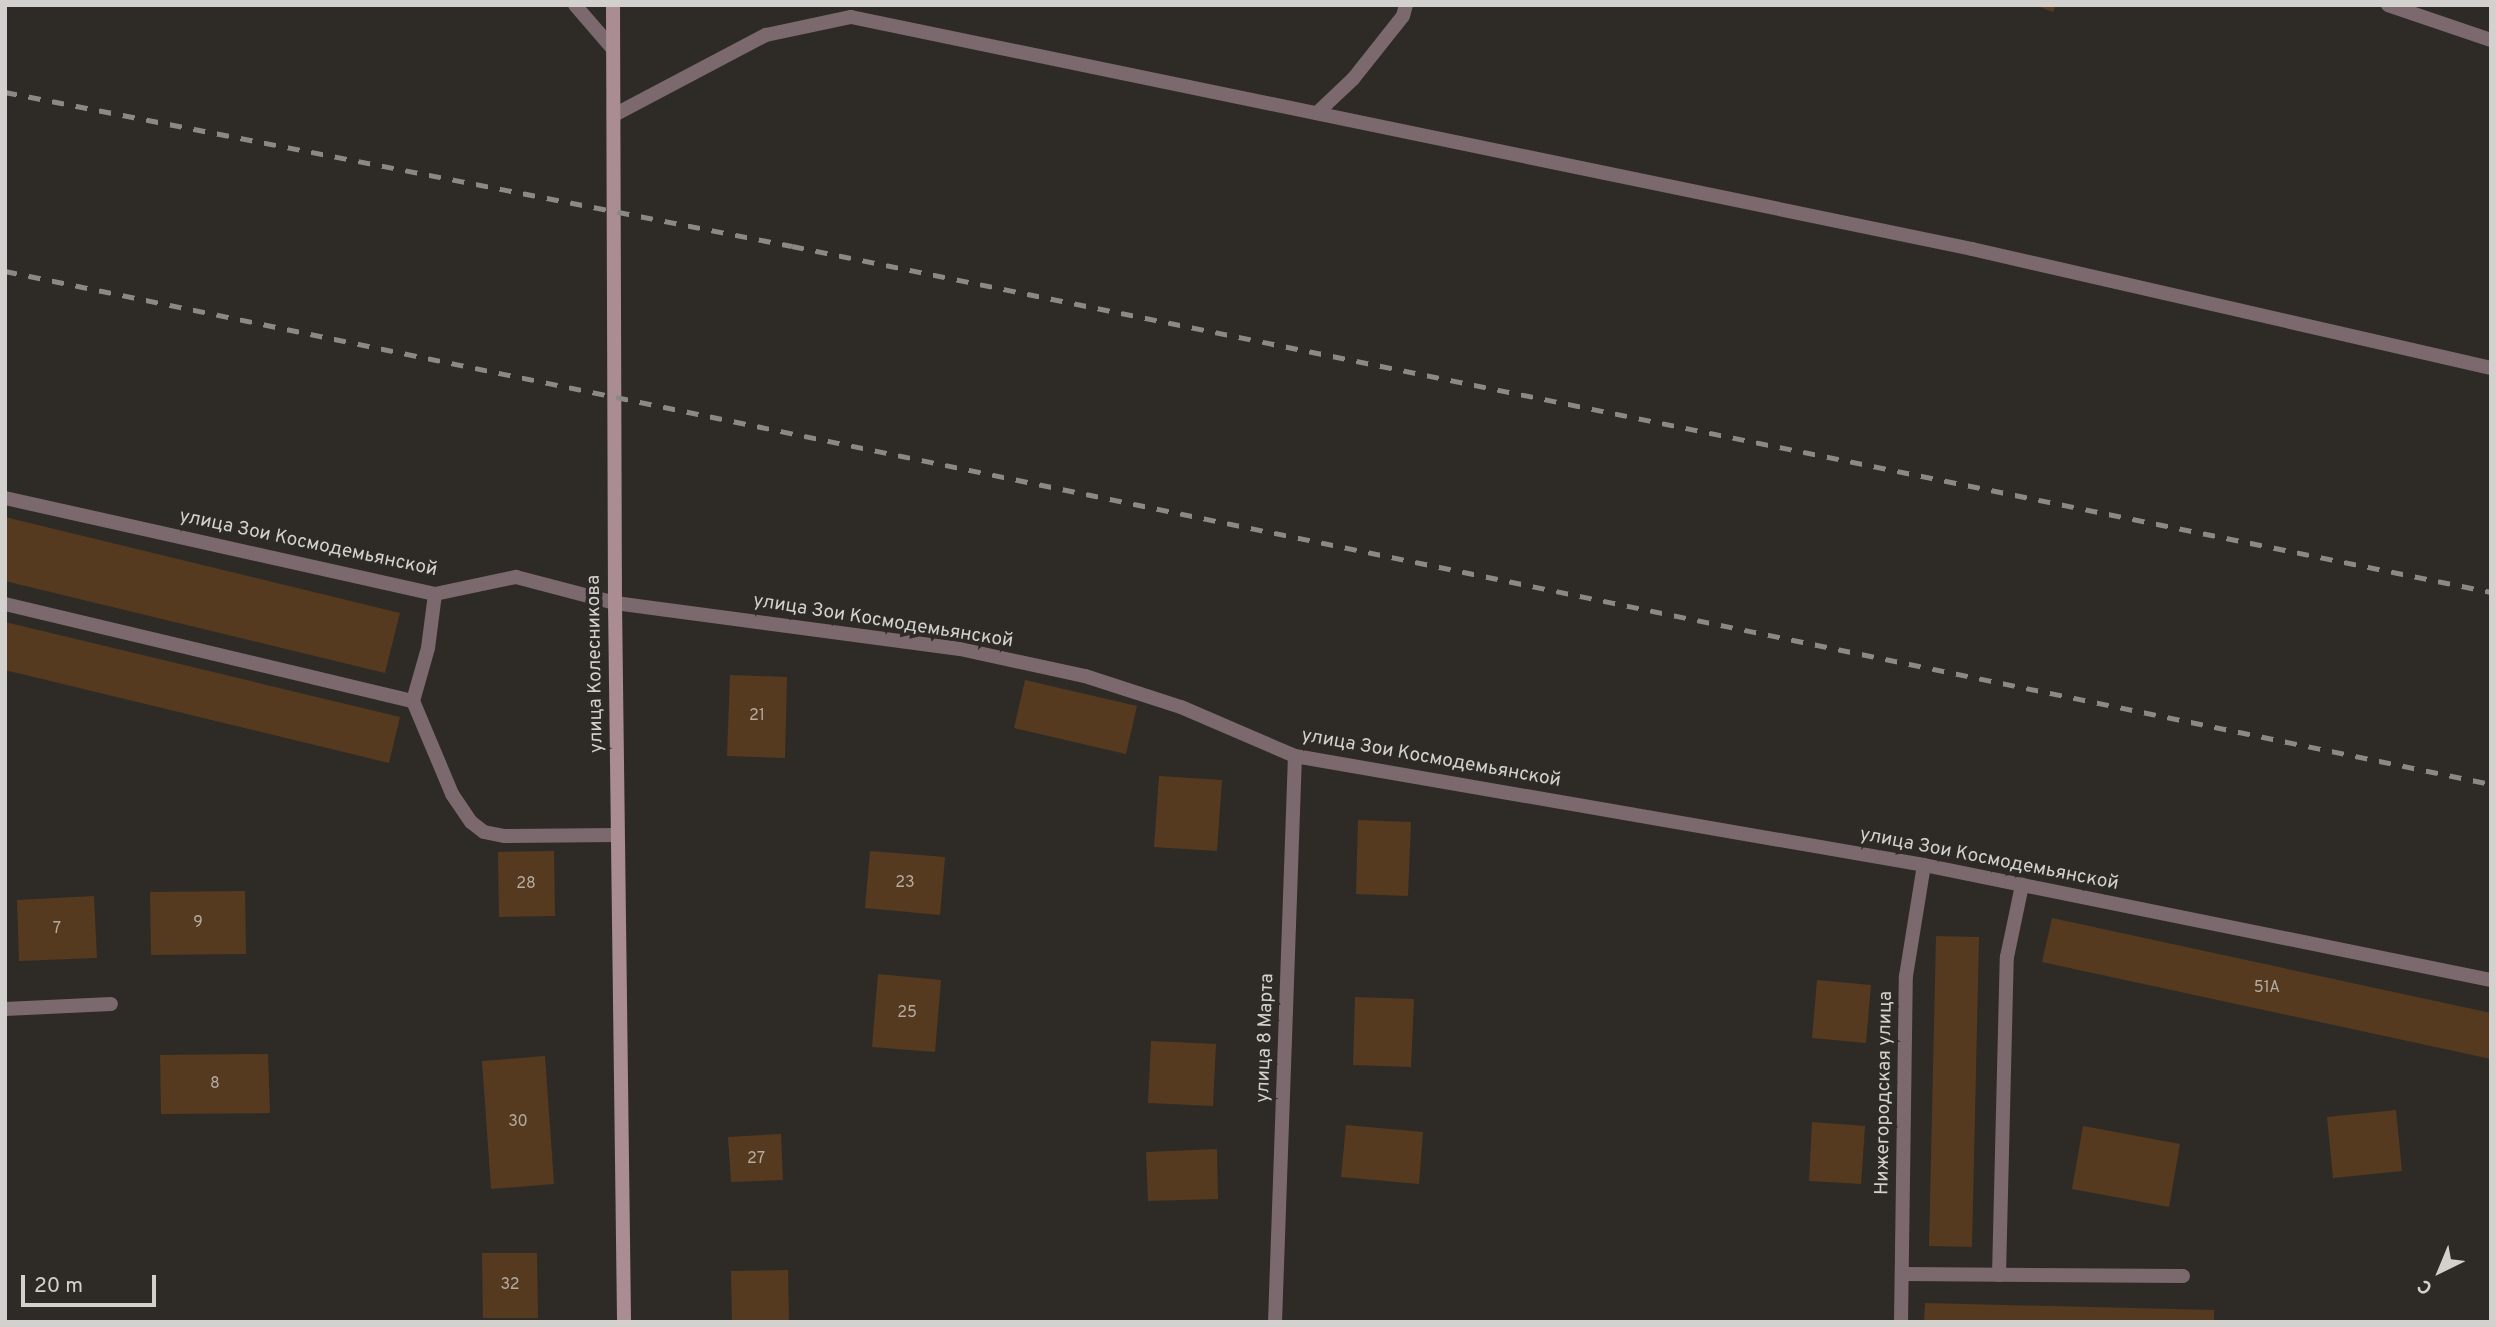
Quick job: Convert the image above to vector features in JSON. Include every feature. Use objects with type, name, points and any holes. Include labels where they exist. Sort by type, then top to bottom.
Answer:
[{"type":"street","points":[[575,5],[613,49]]},
{"type":"street","name":"улица Колесникова","points":[[613,5],[615,603],[624,1322]]},
{"type":"street","points":[[1317,113],[1353,79],[1403,16],[1406,5]]},
{"type":"street","points":[[2388,5],[2491,40]]},
{"type":"street","points":[[614,115],[766,35],[851,17],[1972,248],[2491,368]]},
{"type":"street","name":"улица Зои Космодемьянской","points":[[5,498],[435,594],[516,577],[615,603],[960,649],[1085,676],[1181,706],[1295,756],[1924,865],[2491,980]]},
{"type":"street","points":[[435,594],[428,648],[413,701],[452,794],[471,822],[484,832],[505,836],[617,835]]},
{"type":"street","points":[[5,604],[413,701]]},
{"type":"street","name":"улица 8 Марта","points":[[1275,1322],[1295,756]]},
{"type":"street","name":"Нижегородская улица","points":[[1901,1322],[1906,976],[1924,865]]},
{"type":"street","points":[[1999,1275],[2007,957],[2022,886]]},
{"type":"street","points":[[5,1009],[111,1004]]},
{"type":"street","points":[[1902,1274],[2183,1276]]},
{"type":"building","points":[[2034,5],[2056,5],[2053,12]]},
{"type":"building","points":[[5,517],[400,613],[385,673],[5,581]]},
{"type":"building","points":[[5,622],[400,717],[389,763],[5,670]]},
{"type":"building","points":[[730,675],[787,677],[785,758],[727,756]]},
{"type":"building","points":[[1025,680],[1137,706],[1126,754],[1014,728]]},
{"type":"building","points":[[1159,776],[1222,780],[1217,851],[1154,847]]},
{"type":"building","points":[[1358,820],[1411,822],[1408,896],[1356,894]]},
{"type":"building","points":[[554,851],[555,916],[499,917],[498,852]]},
{"type":"building","points":[[870,851],[945,857],[940,915],[865,908]]},
{"type":"building","points":[[245,891],[246,954],[151,955],[150,892]]},
{"type":"building","points":[[94,896],[97,958],[19,961],[17,900]]},
{"type":"building","points":[[2052,918],[2491,1013],[2491,1059],[2042,962]]},
{"type":"building","points":[[1936,936],[1979,937],[1972,1247],[1929,1246]]},
{"type":"building","points":[[878,974],[941,980],[935,1052],[872,1047]]},
{"type":"building","points":[[1817,980],[1871,985],[1866,1043],[1812,1038]]},
{"type":"building","points":[[1355,997],[1414,999],[1411,1067],[1353,1065]]},
{"type":"building","points":[[1151,1041],[1216,1044],[1213,1106],[1148,1103]]},
{"type":"building","points":[[268,1054],[270,1113],[161,1114],[160,1055]]},
{"type":"building","points":[[545,1056],[554,1184],[491,1189],[482,1061]]},
{"type":"building","points":[[2396,1110],[2402,1171],[2333,1178],[2327,1117]]},
{"type":"building","points":[[1812,1122],[1865,1126],[1861,1184],[1809,1181]]},
{"type":"building","points":[[1346,1125],[1423,1132],[1419,1184],[1341,1177]]},
{"type":"building","points":[[2083,1126],[2180,1144],[2169,1207],[2072,1189]]},
{"type":"building","points":[[781,1134],[783,1180],[731,1182],[728,1137]]},
{"type":"building","points":[[1217,1149],[1218,1199],[1148,1201],[1146,1152]]},
{"type":"building","points":[[482,1253],[537,1253],[538,1318],[483,1318]]},
{"type":"building","points":[[788,1270],[789,1322],[732,1322],[731,1271]]},
{"type":"building","points":[[1925,1303],[2214,1310],[2214,1322],[1924,1322]]},
{"type":"railway","points":[[5,92],[792,246],[2491,592]]},
{"type":"railway","points":[[5,271],[2491,784]]}]
